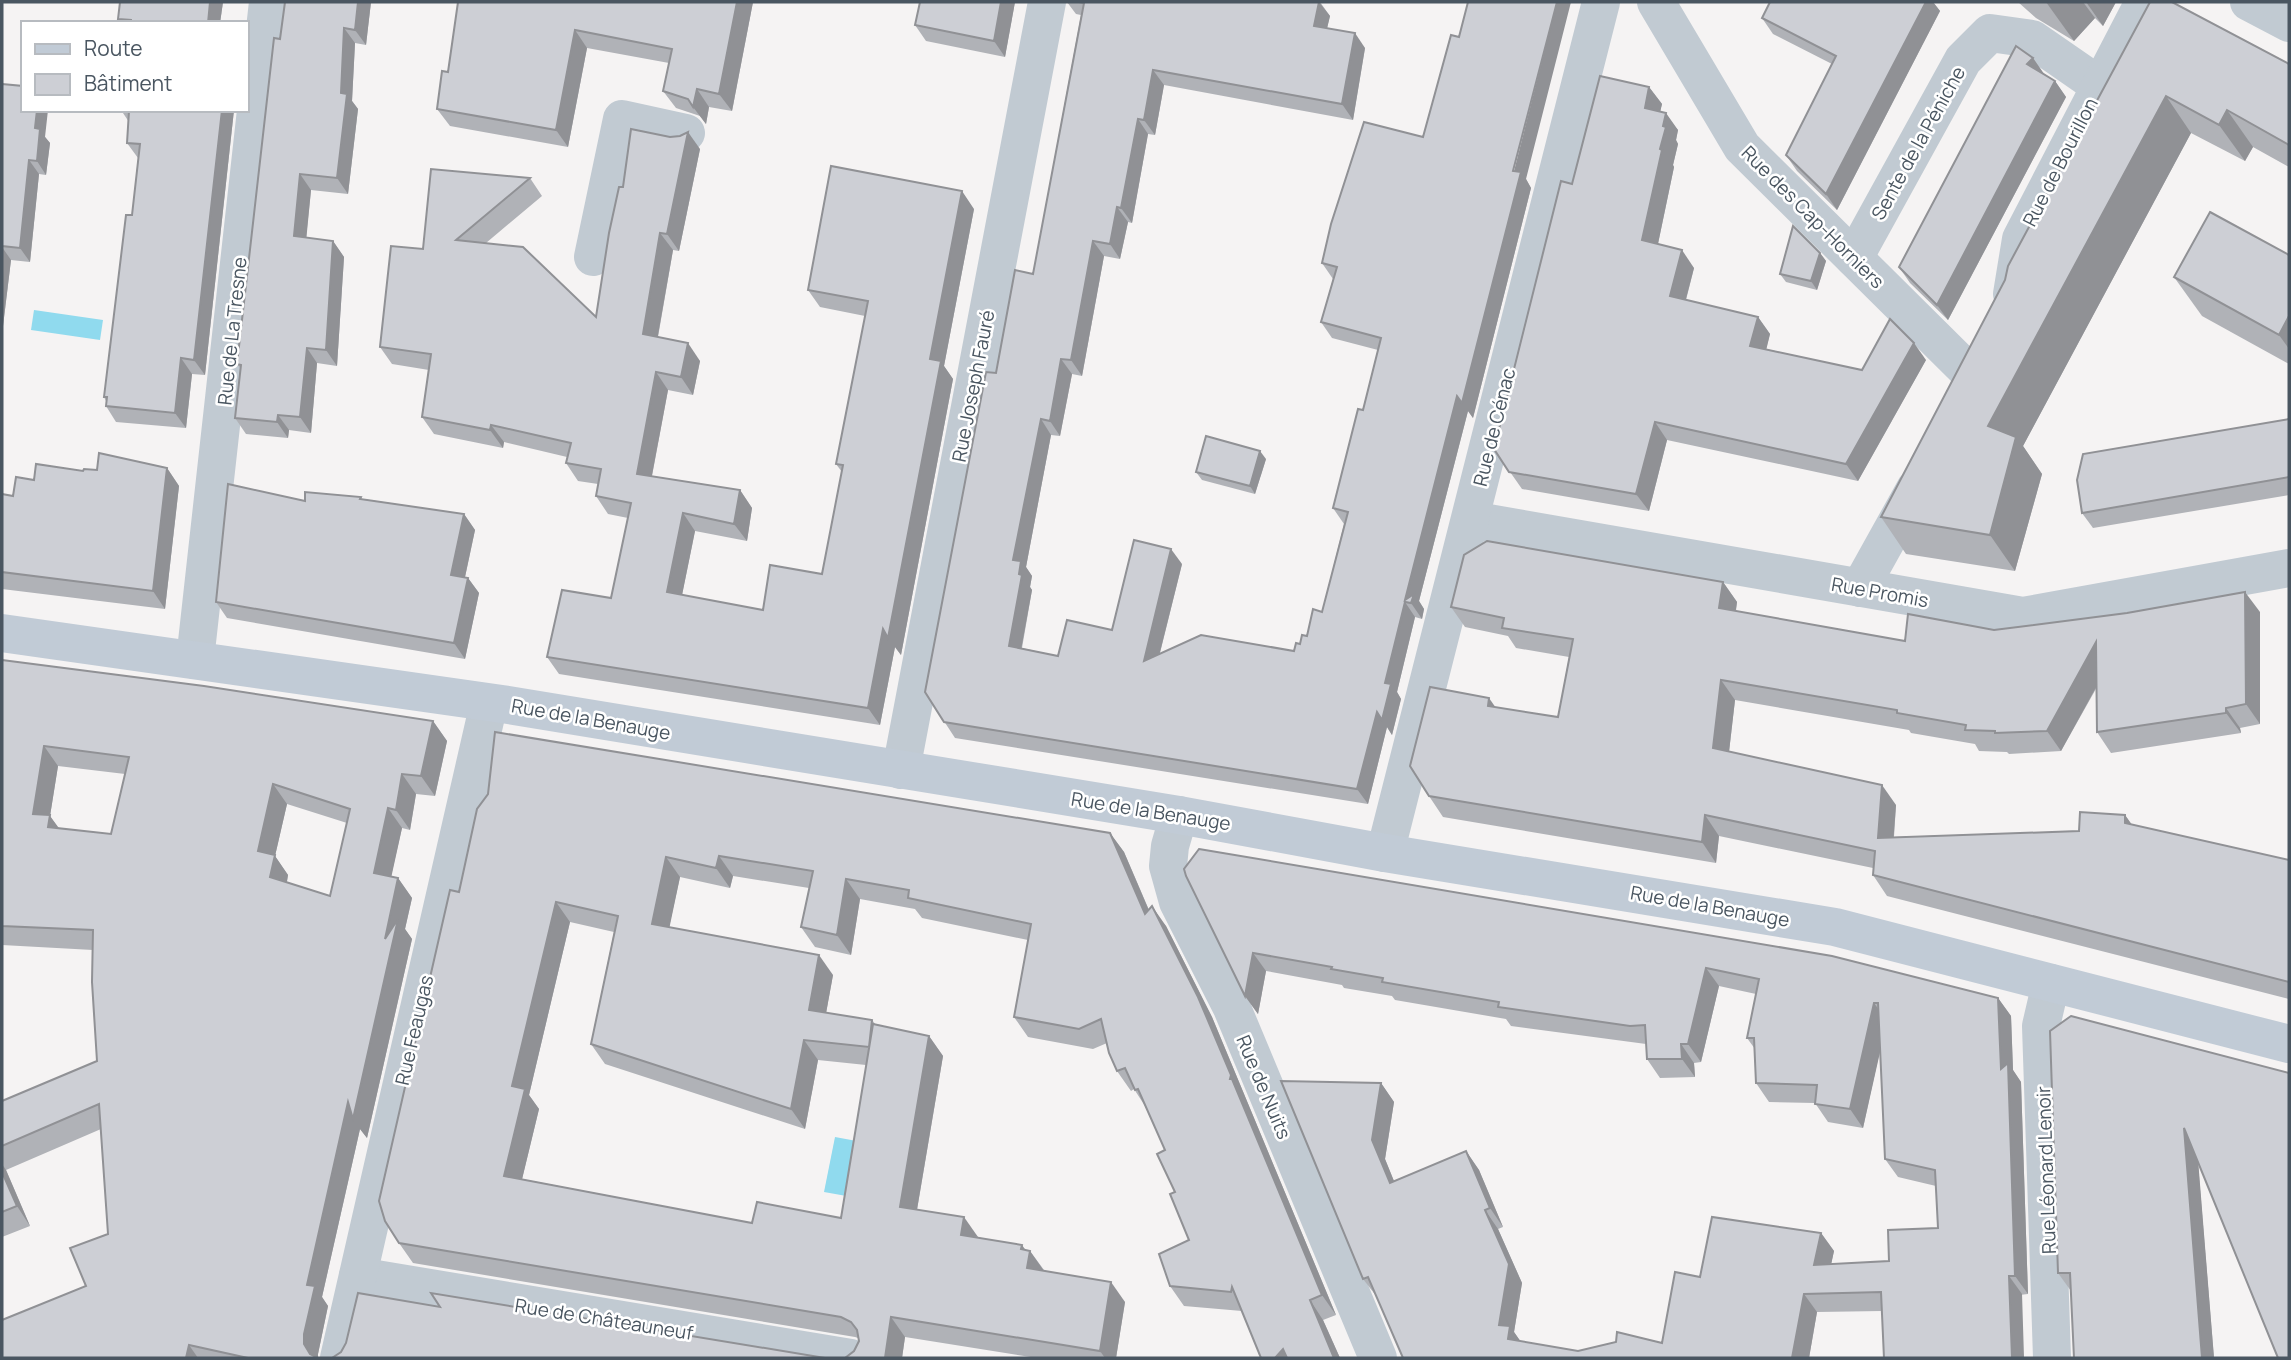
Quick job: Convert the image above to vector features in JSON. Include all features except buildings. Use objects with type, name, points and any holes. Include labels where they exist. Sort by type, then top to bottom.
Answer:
[{"type":"main road","name":"Rue de la Benauge","points":[[2,633],[489,703],[1179,815],[1385,853],[1835,927],[2289,1044]]},
{"type":"street","name":"Rue de La Tresne","points":[[195,660],[268,2]]},
{"type":"street","name":"Rue Joseph Fauré","points":[[901,770],[1047,2]]},
{"type":"street","name":"Rue de Cénac","points":[[1385,853],[1601,2]]},
{"type":"street","name":"Rue des Cap-Horniers","points":[[1657,2],[1742,147],[1854,258],[1967,389]]},
{"type":"street","name":"Rue de Bourillon","points":[[1967,389],[2011,306],[2021,239],[2144,2]]},
{"type":"street","points":[[2249,2],[2289,23]]},
{"type":"street","name":"Sente de la Péniche","points":[[1854,258],[1963,60],[1990,33],[2032,39],[2100,86]]},
{"type":"street","points":[[593,257],[622,119],[687,133]]},
{"type":"street","points":[[1860,588],[1884,549],[1929,463]]},
{"type":"street","name":"Rue Promis","points":[[1471,520],[2023,616],[2289,568]]},
{"type":"street","name":"Rue Feaugas","points":[[339,1358],[489,703]]},
{"type":"street","name":"Rue de Nuits","points":[[1179,815],[1170,846],[1168,866],[1178,902],[1231,1008],[1378,1358]]},
{"type":"street","name":"Rue Léonard Lenoir","points":[[2051,983],[2041,1026],[2052,1358]]},
{"type":"street","name":"Rue de Châteauneuf","points":[[358,1276],[851,1358]]},
{"type":"water","points":[[34,310],[103,320],[100,340],[31,330]]},
{"type":"water","points":[[835,1137],[862,1142],[852,1197],[824,1192]]}]
